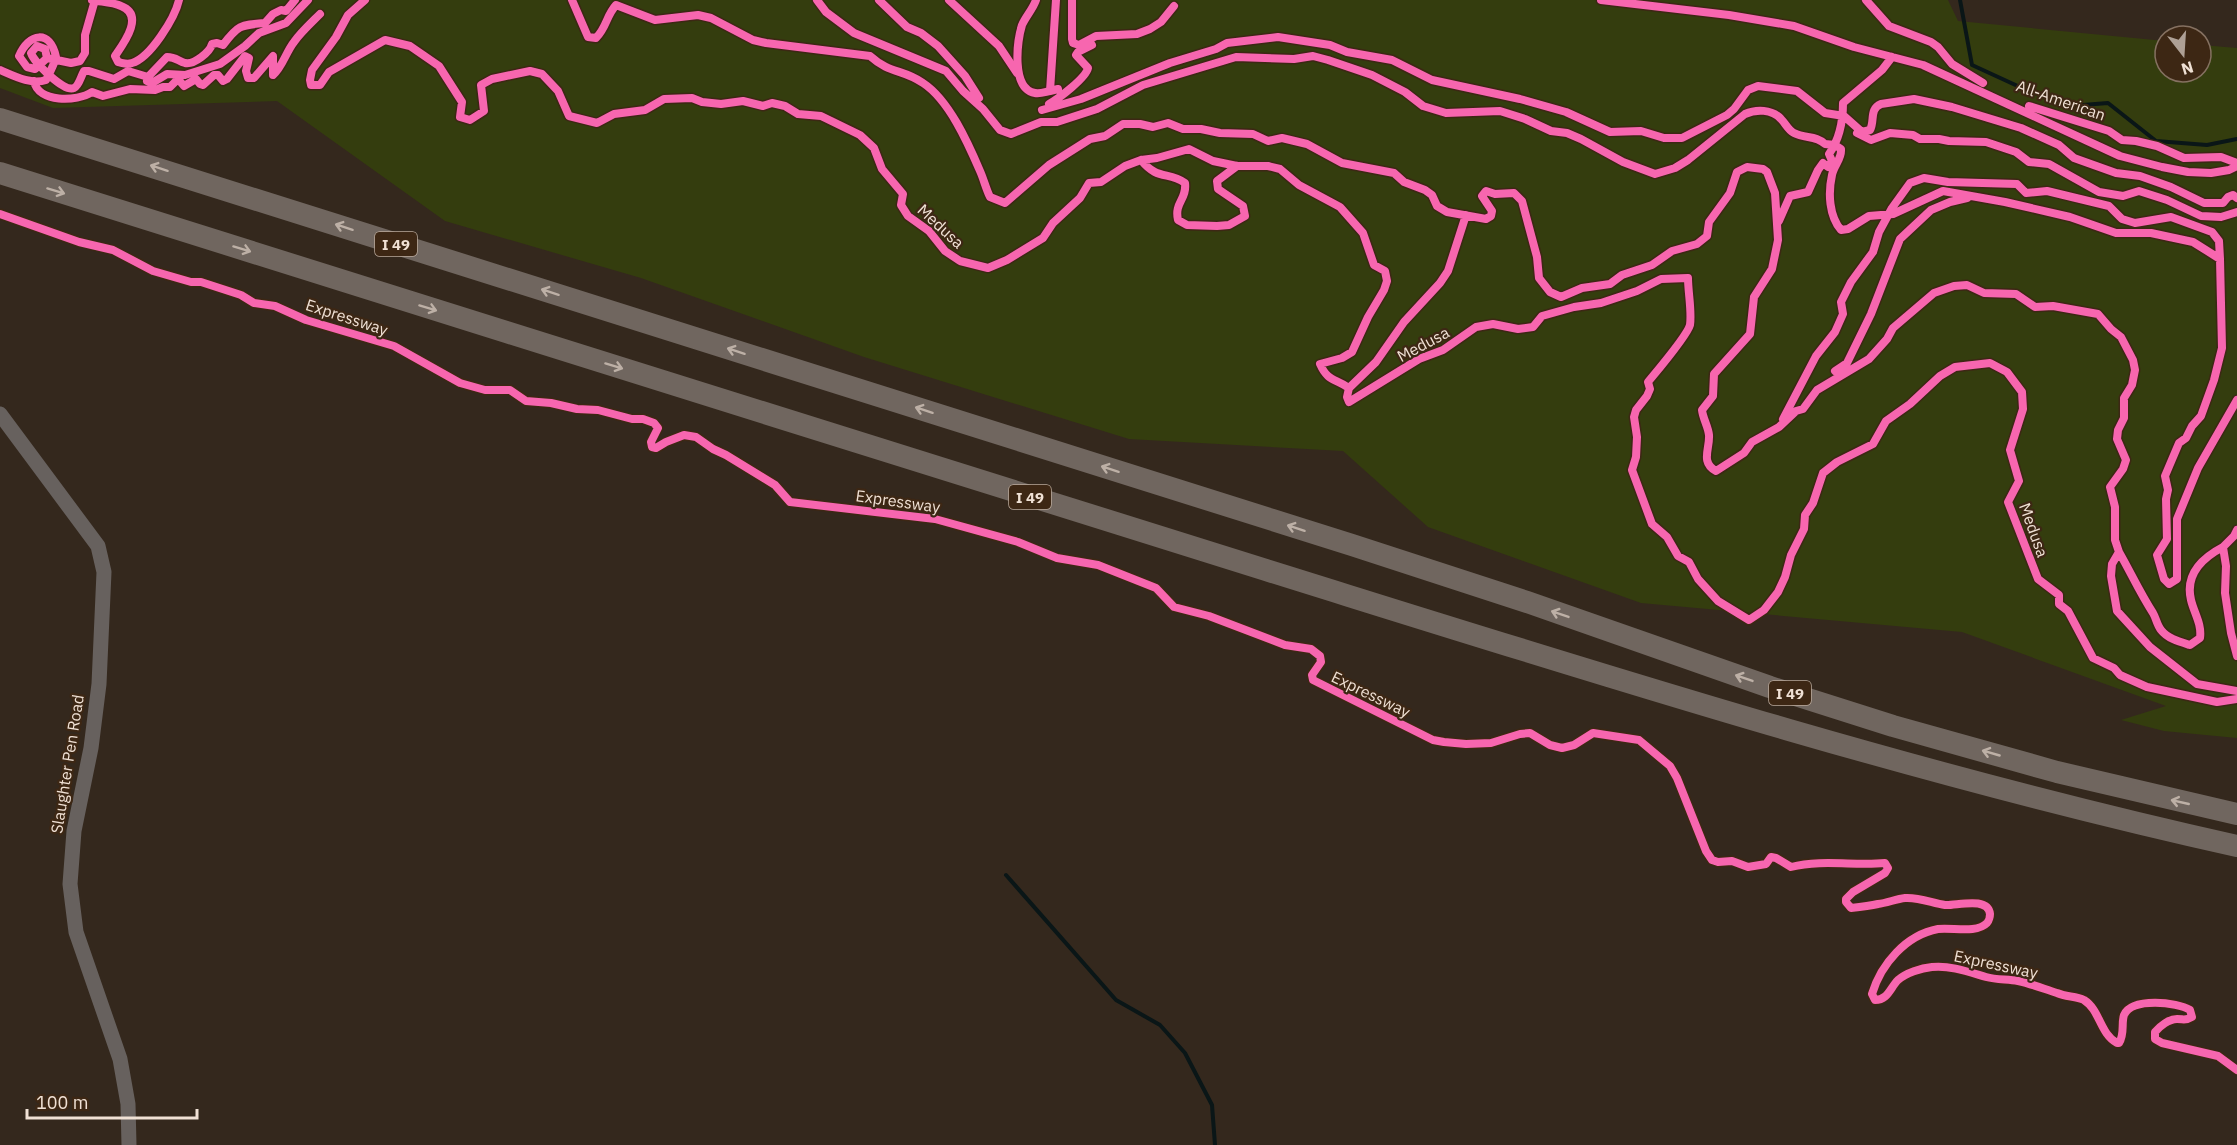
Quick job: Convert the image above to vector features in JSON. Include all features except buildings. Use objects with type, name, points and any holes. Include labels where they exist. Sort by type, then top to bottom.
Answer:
[{"type":"highway","name":"I 49","points":[[0,118],[1363,549],[1527,602],[1770,687],[1893,726],[2057,772],[2237,814]]},
{"type":"highway","name":"I 49","points":[[0,173],[873,448],[1525,650],[1778,726],[1994,787],[2064,806],[2237,846]]},
{"type":"street","name":"Slaughter Pen Road","points":[[0,414],[98,546],[104,572],[104,606],[96,717],[74,831],[70,885],[76,932],[120,1059],[128,1104],[129,1145]]},
{"type":"green space","points":[[0,0],[1948,0],[1958,21],[2153,40],[2153,84],[2213,84],[2213,46],[2237,48],[2237,738],[2164,731],[2121,720],[2166,706],[1962,632],[1641,603],[1428,527],[1343,451],[1129,439],[864,357],[641,278],[445,221],[277,101],[53,108],[0,88]]},
{"type":"waterway","points":[[1960,0],[1972,65],[2022,88],[2070,106],[2108,103],[2156,141],[2207,145],[2237,139]]},
{"type":"waterway","points":[[1006,875],[1116,1000],[1160,1025],[1185,1053],[1212,1105],[1215,1145]]},
{"type":"cycle path","points":[[92,0],[121,6],[128,10],[132,22],[130,30],[115,56],[118,62],[128,64],[139,60],[154,46],[167,27],[179,0]]},
{"type":"cycle path","points":[[47,58],[71,63],[80,61],[85,53],[85,35],[95,0]]},
{"type":"cycle path","points":[[0,70],[29,81],[46,80],[47,77],[49,74],[53,66],[56,57],[49,42],[39,37],[28,43],[19,56],[27,67],[35,69],[47,58],[45,49],[37,46],[31,53],[38,63],[43,69],[50,76],[63,86],[74,88],[84,71],[114,79],[128,71],[148,77],[167,57],[185,63],[193,62],[205,54],[212,44],[223,45],[240,27],[265,23],[273,14],[281,10],[286,11],[295,0]]},
{"type":"cycle path","points":[[147,81],[152,83],[167,74],[185,75],[220,64],[259,33],[286,23],[308,0]]},
{"type":"cycle path","name":"Medusa","points":[[365,0],[348,15],[336,37],[312,70],[311,85],[320,85],[329,72],[385,40],[410,46],[439,66],[462,102],[460,117],[470,120],[484,111],[481,85],[492,79],[530,71],[542,74],[558,91],[569,116],[597,123],[614,114],[645,110],[664,99],[692,98],[702,102],[721,104],[743,101],[763,106],[772,103],[785,106],[798,114],[821,116],[860,135],[874,148],[882,169],[903,194],[901,205],[908,216],[929,231],[945,251],[960,261],[988,268],[1007,260],[1043,238],[1053,223],[1080,198],[1089,183],[1101,182],[1125,166],[1141,160],[1189,149],[1213,161],[1237,166],[1268,166],[1280,169],[1299,185],[1340,207],[1363,233],[1374,265],[1385,271],[1387,281],[1384,290],[1368,317],[1352,352],[1342,358],[1320,364],[1329,377],[1349,388],[1347,397],[1349,402],[1419,359],[1443,350],[1476,327],[1493,324],[1518,329],[1533,327],[1542,316],[1574,307],[1601,303],[1637,291],[1661,279],[1688,278],[1690,325],[1678,345],[1648,382],[1650,389],[1636,410],[1634,417],[1637,437],[1636,457],[1632,470],[1652,524],[1667,537],[1678,556],[1689,562],[1698,579],[1718,601],[1749,620],[1764,610],[1778,592],[1791,555],[1804,529],[1805,515],[1813,503],[1823,473],[1837,462],[1873,444],[1886,421],[1910,404],[1940,376],[1955,367],[1990,363],[2007,372],[2022,392],[2023,409],[2010,450],[2019,481],[2008,502],[2038,579],[2059,595],[2059,604],[2068,611],[2093,658],[2114,668],[2120,675],[2147,687],[2217,702],[2237,699]]},
{"type":"cycle path","points":[[572,0],[588,37],[596,38],[616,5],[655,20],[698,15],[711,18],[753,40],[766,43],[870,56],[884,66],[923,83],[941,100],[964,135],[990,197],[1005,203],[1049,165],[1090,139],[1105,136],[1123,124],[1153,127],[1168,123],[1183,129],[1253,134],[1268,141],[1282,138],[1307,144],[1342,163],[1394,173],[1404,182],[1432,195],[1437,206],[1447,212],[1486,219],[1491,216],[1492,211],[1482,196],[1486,191],[1495,194],[1514,193],[1522,201],[1537,257],[1539,278],[1550,292],[1561,297],[1582,288],[1610,284],[1622,275],[1652,265],[1672,251],[1697,244],[1707,236],[1709,222],[1730,193],[1737,172],[1747,167],[1763,169],[1767,172],[1775,193],[1778,240],[1772,269],[1754,297],[1750,334],[1714,374],[1713,396],[1702,410],[1709,435],[1708,464],[1716,471],[1744,453],[1752,442],[1779,427],[1796,411],[1803,409],[1817,390],[1869,359],[1887,339],[1893,328],[1934,293],[1954,286],[1967,285],[1984,293],[2016,294],[2035,307],[2053,306],[2098,314],[2121,337],[2133,360],[2135,370],[2132,385],[2124,398],[2124,418],[2118,430],[2117,439],[2126,460],[2123,469],[2110,487],[2115,507],[2115,540],[2119,552],[2112,564],[2111,576],[2117,611],[2150,647],[2197,684],[2237,691]]},
{"type":"cycle path","points":[[817,0],[826,12],[854,33],[946,71],[1000,130],[1011,134],[1041,122],[1057,122],[1097,109],[1143,85],[1236,57],[1294,59],[1313,56],[1372,75],[1405,92],[1423,106],[1446,113],[1500,111],[1551,131],[1567,133],[1623,162],[1655,174],[1675,168],[1688,160],[1745,114],[1754,111],[1773,113],[1794,133],[1818,139],[1841,149],[1830,189],[1832,211],[1841,230],[1848,229],[1869,216],[1893,214],[1943,191],[2070,217],[2116,233],[2151,233],[2193,242],[2220,259],[2222,348],[2201,416],[2192,426],[2186,438],[2179,443],[2165,476],[2168,490],[2166,499],[2167,539],[2157,555],[2164,579],[2169,584],[2177,579],[2177,519],[2198,468],[2237,400]]},
{"type":"cycle path","points":[[879,0],[907,27],[921,33],[938,46],[965,76],[979,98]]},
{"type":"cycle path","points":[[949,0],[999,46],[1017,73]]},
{"type":"cycle path","points":[[1036,0],[1020,32],[1019,74],[1027,90],[1037,93],[1050,91]]},
{"type":"cycle path","points":[[1056,0],[1050,91],[1058,89]]},
{"type":"cycle path","points":[[1072,0],[1072,39],[1073,43],[1079,45],[1096,36],[1137,34],[1150,29],[1161,22],[1174,6]]},
{"type":"cycle path","name":"All-American","points":[[1601,0],[1729,15],[1794,26],[1854,47],[1923,65],[2120,156],[2188,172],[2211,173],[2237,166]]},
{"type":"cycle path","points":[[1866,0],[1889,26],[1931,42],[1952,64],[1983,83]]},
{"type":"cycle path","points":[[34,81],[37,88],[50,97],[68,99],[92,92],[103,96],[130,89],[155,90],[170,87],[178,79],[184,86],[196,79],[203,85],[214,75],[218,75],[223,81],[227,79],[245,56],[249,58],[246,71],[248,78],[254,78],[273,56],[273,75],[291,46],[320,14]]},
{"type":"cycle path","points":[[1042,110],[1081,99],[1227,43],[1278,37],[1330,45],[1347,52],[1392,60],[1432,80],[1520,99],[1566,112],[1610,132],[1641,131],[1664,138],[1682,138],[1727,115],[1748,90],[1758,86],[1797,91],[1825,113],[1844,116],[1862,132],[1870,130],[1877,106],[1914,99],[1952,107],[2021,128],[2059,145],[2074,158],[2116,173],[2140,176],[2171,187],[2204,203],[2223,203],[2233,195],[2237,198]]},
{"type":"cycle path","points":[[1049,104],[1071,88],[1086,72],[1088,68],[1076,55],[1092,45]]},
{"type":"cycle path","points":[[1779,221],[1790,196],[1808,192],[1823,163],[1828,167],[1832,161],[1829,154],[1840,130],[1843,103],[1882,70],[1892,57]]},
{"type":"cycle path","name":"All-American","points":[[2029,106],[2109,131],[2122,140],[2157,146],[2184,158],[2221,157],[2237,163]]},
{"type":"cycle path","points":[[1857,133],[1871,140],[1890,133],[1913,135],[1920,139],[1986,142],[2016,152],[2029,162],[2049,164],[2099,192],[2123,196],[2139,191],[2167,200],[2201,216],[2221,217],[2237,212]]},
{"type":"cycle path","points":[[1141,160],[1153,171],[1185,183],[1177,214],[1178,220],[1187,225],[1229,225],[1245,216],[1243,206],[1218,189],[1217,181],[1237,166]]},
{"type":"cycle path","points":[[1783,419],[1816,356],[1835,332],[1843,314],[1841,302],[1851,282],[1873,252],[1879,232],[1892,208],[1910,183],[1924,178],[1948,182],[2017,184],[2026,193],[2047,191],[2109,206],[2122,219],[2135,223],[2171,217],[2212,232],[2219,241],[2220,259]]},
{"type":"cycle path","points":[[1835,371],[1847,363],[1871,314],[1900,239],[1931,210],[1967,198]]},
{"type":"cycle path","name":"Expressway","points":[[0,214],[79,242],[113,250],[153,271],[191,282],[201,282],[241,295],[254,303],[275,306],[306,320],[394,346],[460,383],[485,390],[510,390],[526,401],[598,410],[632,419],[643,419],[654,423],[658,428],[651,442],[652,447],[656,448],[684,435],[696,437],[775,485],[790,502],[935,519],[1018,542],[1057,558],[1098,565],[1156,588],[1174,607],[1209,616],[1285,645],[1311,649],[1320,656],[1321,662],[1312,675],[1313,680],[1433,740],[1466,744],[1491,743],[1530,733],[1550,745],[1562,748],[1574,745],[1593,733],[1639,740],[1670,766],[1706,851],[1712,860],[1732,861],[1748,867],[1766,864],[1771,857],[1791,867],[1814,863],[1885,863],[1888,868],[1885,873],[1853,892],[1846,899],[1851,908],[1910,898],[1945,905],[1971,903],[1988,908],[1989,918],[1982,926],[1970,929],[1938,929],[1926,932],[1905,944],[1888,962],[1876,983],[1872,994],[1875,1000],[1886,996],[1898,980],[1909,973],[1932,967],[1953,968],[1990,978],[2023,982],[2084,1000],[2094,1010],[2107,1034],[2117,1043],[2121,1040],[2124,1015],[2129,1009],[2145,1003],[2166,1003],[2190,1010],[2192,1017],[2174,1019],[2165,1023],[2155,1032],[2155,1039],[2162,1043],[2218,1056],[2237,1070]]},
{"type":"cycle path","name":"Medusa","points":[[1349,388],[1376,362],[1404,322],[1440,283],[1448,271],[1466,215]]},
{"type":"cycle path","points":[[2237,530],[2223,547],[2226,566],[2225,593],[2237,656]]},
{"type":"cycle path","points":[[2119,552],[2161,630],[2171,638],[2190,645],[2200,638],[2199,623],[2191,600],[2193,575],[2208,556],[2223,547]]}]
